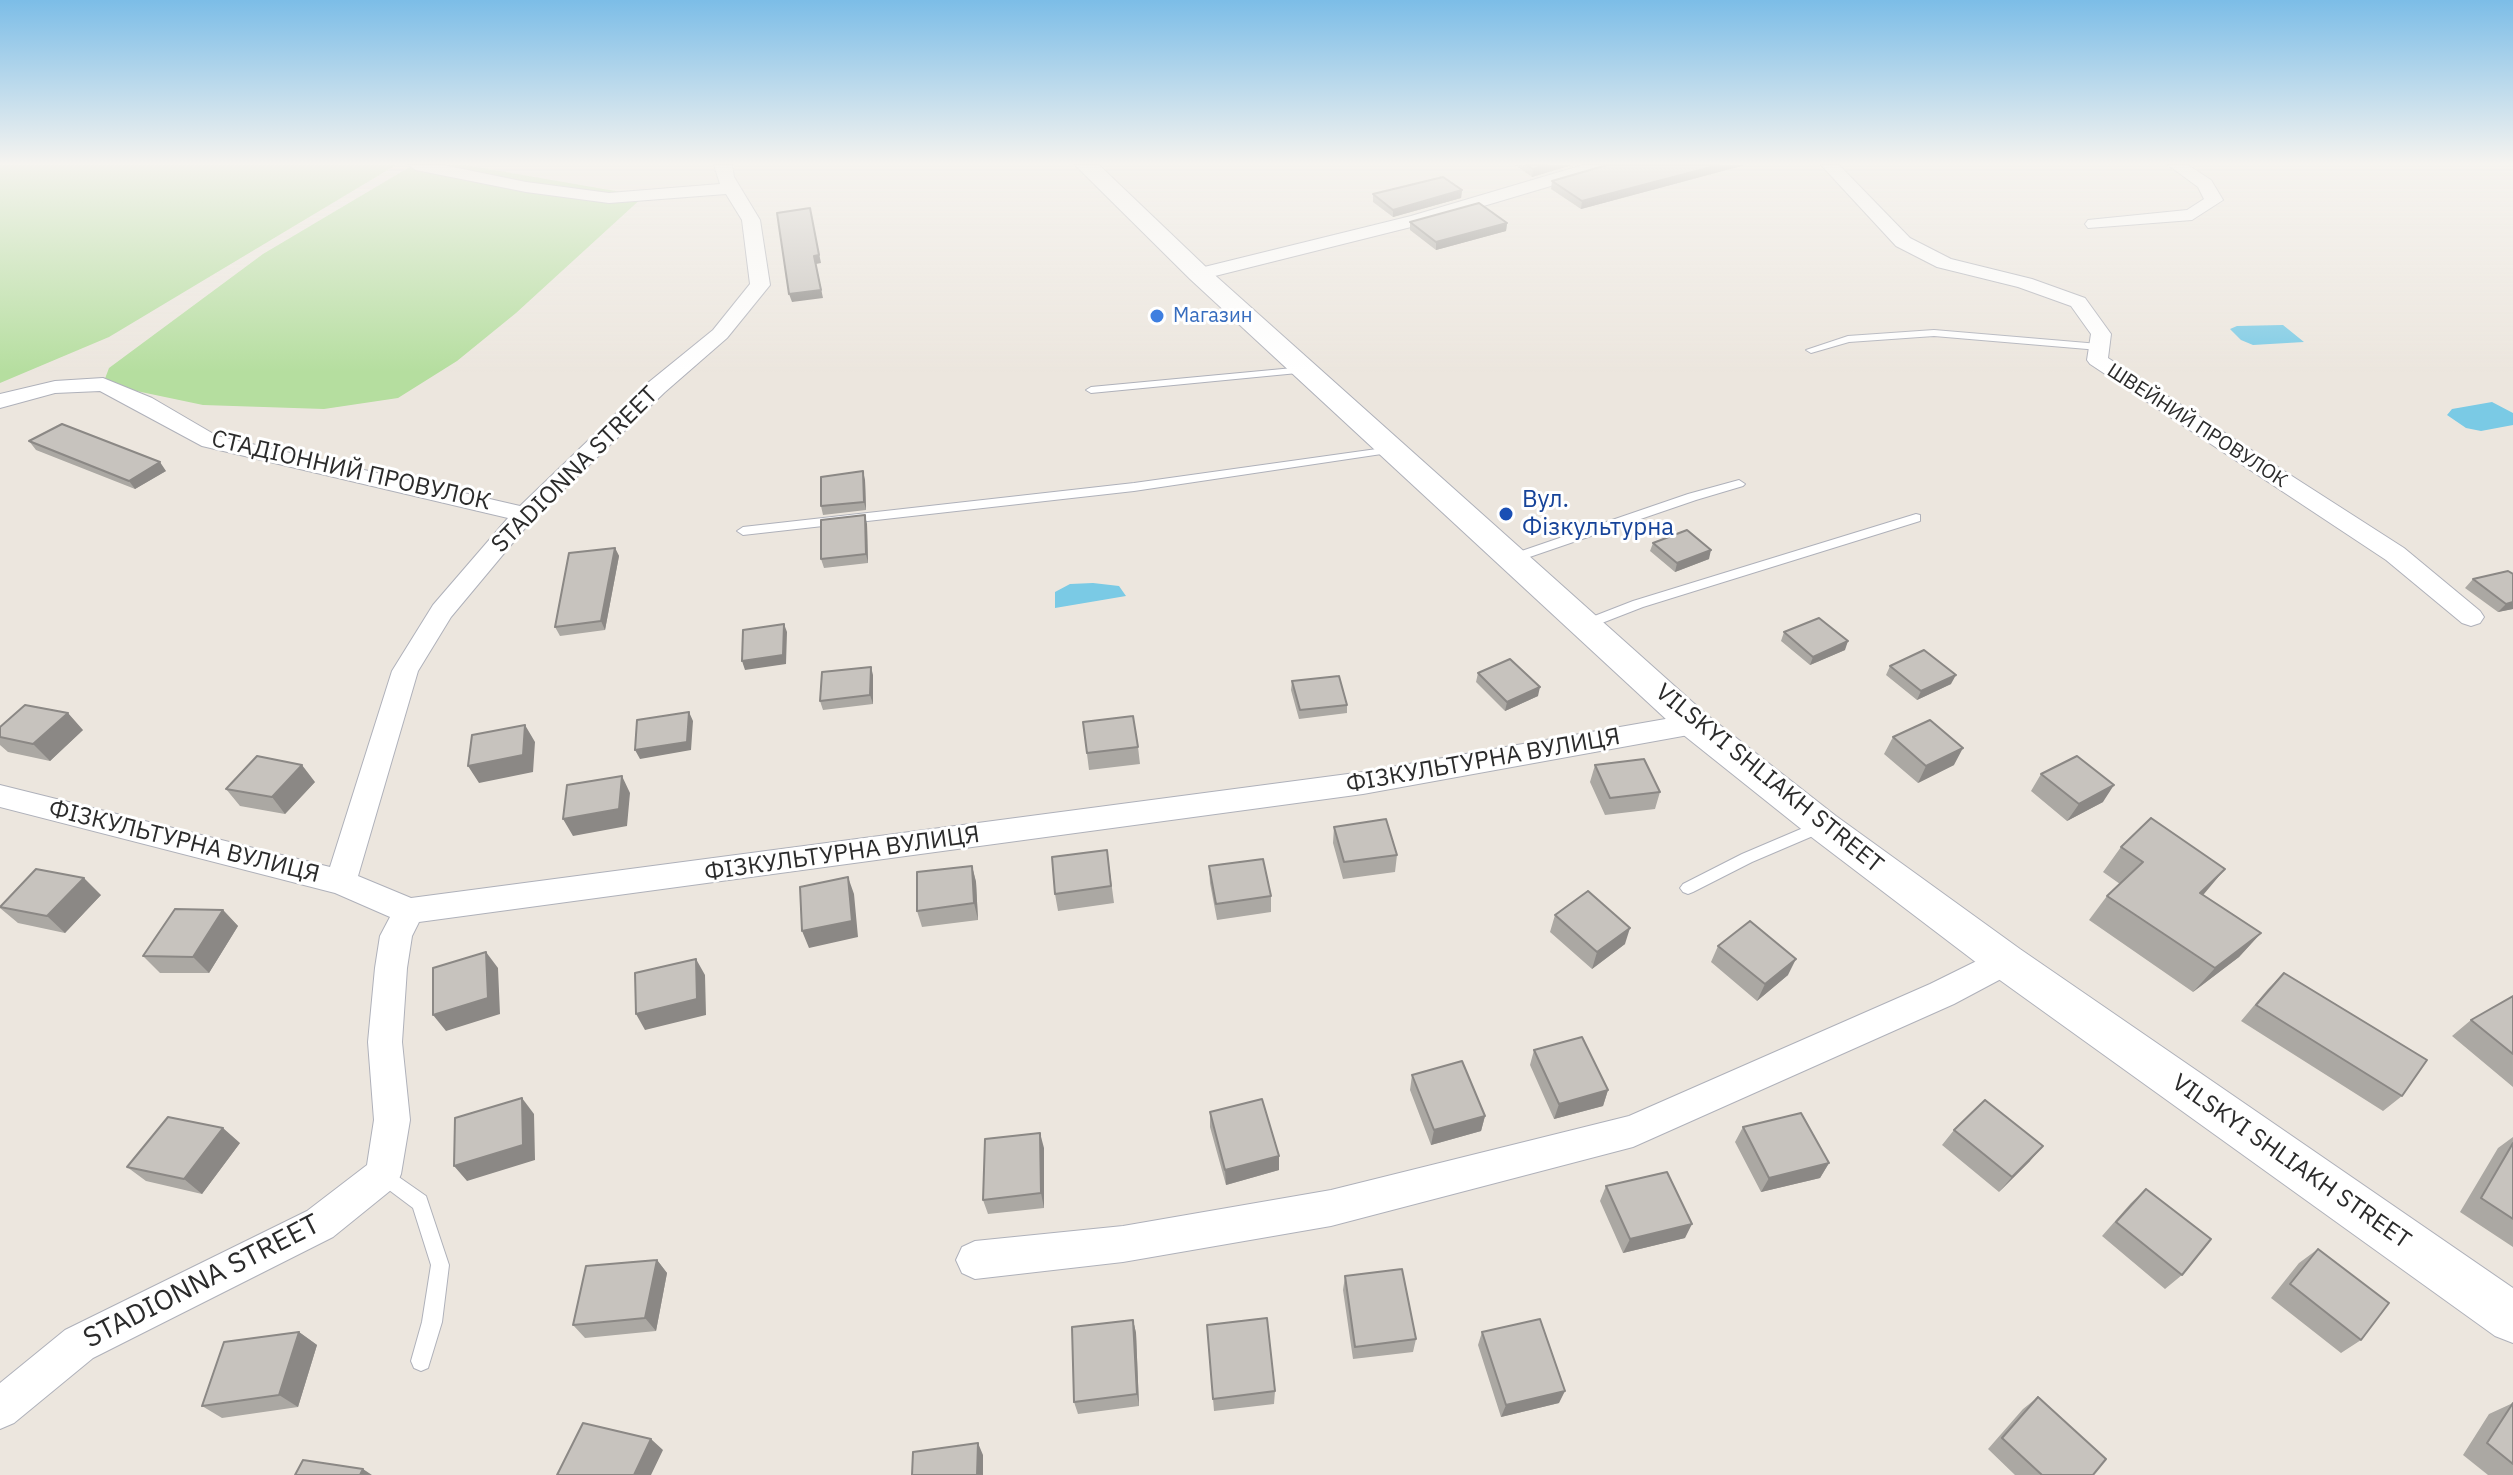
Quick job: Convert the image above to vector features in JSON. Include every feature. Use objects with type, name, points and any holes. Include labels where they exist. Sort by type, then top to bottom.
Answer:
[{"type":"street","name":"STADIONNA STREET","points":[[341,882],[405,671],[420,643],[442,611],[523,516],[657,387],[720,334],[760,285],[753,234]]},
{"type":"street","name":"VILSKYI SHLIAKH STREET","points":[[1160,234],[1199,274],[1694,724],[1823,826],[2005,961],[2513,1318]]},
{"type":"street","points":[[1199,274],[1361,234]]},
{"type":"street","name":"ШВЕЙНИЙ ПРОВУЛОК","points":[[1895,234],[1903,242],[1944,263],[2025,283],[2078,302],[2101,334],[2097,360],[2395,554],[2471,617]]},
{"type":"street","name":"СТАДІОННИЙ ПРОВУЛОК","points":[[0,401],[55,387],[103,384],[144,403],[210,441],[501,507],[523,516]]},
{"type":"street","name":"ФІЗКУЛЬТУРНА ВУЛИЦЯ","points":[[0,796],[341,882],[409,911],[1363,783],[1694,724]]},
{"type":"street","points":[[383,1174],[392,1120],[385,1042],[391,968],[396,936],[409,911]]},
{"type":"street","points":[[975,1260],[1123,1244],[1331,1208],[1633,1131],[1942,994],[2005,961]]},
{"type":"street","name":"STADIONNA STREET","points":[[0,1409],[79,1344],[320,1224],[383,1174]]},
{"type":"lane","points":[[1811,350],[1848,339],[1934,333],[2099,347]]},
{"type":"lane","points":[[1091,390],[1304,370]]},
{"type":"lane","points":[[743,531],[1134,487],[1391,450]]},
{"type":"lane","points":[[1511,559],[1739,484]]},
{"type":"lane","points":[[1584,625],[1653,600],[1916,518]]},
{"type":"lane","points":[[1688,888],[1747,858],[1823,826]]},
{"type":"lane","points":[[383,1174],[420,1202],[440,1265],[432,1322],[421,1361]]},
{"type":"green space","points":[[0,234],[281,234],[109,337],[0,383]]},
{"type":"green space","points":[[297,234],[603,234],[516,313],[457,361],[398,398],[324,409],[203,405],[103,384],[109,368],[263,254]]},
{"type":"water","points":[[2283,325],[2304,342],[2253,345],[2241,340],[2230,329],[2237,326]]},
{"type":"water","points":[[2492,402],[2513,413],[2513,425],[2481,431],[2466,428],[2447,415],[2452,409]]},
{"type":"water","points":[[1070,584],[1119,586],[1126,596],[1055,608],[1055,592]]},
{"type":"building","points":[[780,234],[815,234],[819,255],[814,256],[821,290],[789,294]]},
{"type":"building","points":[[1425,234],[1467,234],[1436,242]]},
{"type":"building","points":[[62,424],[160,462],[129,481],[29,441]]},
{"type":"building","points":[[863,471],[864,502],[821,506],[821,477]]},
{"type":"building","points":[[865,515],[866,554],[821,559],[821,520]]},
{"type":"building","points":[[1687,530],[1711,550],[1677,563],[1653,543]]},
{"type":"building","points":[[615,548],[601,621],[555,627],[569,553]]},
{"type":"building","points":[[2508,571],[2513,574],[2513,602],[2506,604],[2473,579]]},
{"type":"building","points":[[1819,618],[1848,641],[1813,657],[1784,632]]},
{"type":"building","points":[[784,624],[783,655],[742,661],[743,630]]},
{"type":"building","points":[[1924,650],[1956,675],[1921,691],[1890,666]]},
{"type":"building","points":[[1510,659],[1540,687],[1507,702],[1478,673]]},
{"type":"building","points":[[871,667],[870,695],[820,701],[822,672]]},
{"type":"building","points":[[1339,676],[1347,705],[1300,710],[1292,681]]},
{"type":"building","points":[[25,705],[68,713],[33,744],[0,737],[0,727]]},
{"type":"building","points":[[689,712],[687,742],[635,750],[637,720]]},
{"type":"building","points":[[1133,716],[1138,747],[1087,753],[1083,722]]},
{"type":"building","points":[[1930,720],[1963,748],[1926,766],[1893,737]]},
{"type":"building","points":[[525,725],[523,755],[468,766],[472,735]]},
{"type":"building","points":[[257,756],[302,765],[272,797],[226,789]]},
{"type":"building","points":[[2077,756],[2114,785],[2079,804],[2041,774]]},
{"type":"building","points":[[1644,759],[1660,792],[1610,798],[1595,765]]},
{"type":"building","points":[[622,776],[619,809],[563,819],[567,785]]},
{"type":"building","points":[[2151,818],[2225,869],[2200,893],[2261,933],[2215,968],[2107,896],[2143,862],[2121,847]]},
{"type":"building","points":[[1386,819],[1397,855],[1344,862],[1334,827]]},
{"type":"building","points":[[1107,850],[1111,886],[1055,894],[1052,857]]},
{"type":"building","points":[[1263,859],[1271,896],[1216,904],[1209,866]]},
{"type":"building","points":[[972,866],[974,903],[917,911],[917,872]]},
{"type":"building","points":[[36,869],[84,878],[47,916],[0,907]]},
{"type":"building","points":[[848,877],[852,921],[802,931],[800,887]]},
{"type":"building","points":[[1588,891],[1630,928],[1597,952],[1555,915]]},
{"type":"building","points":[[175,909],[223,910],[193,957],[143,956]]},
{"type":"building","points":[[1750,921],[1796,959],[1765,984],[1718,946]]},
{"type":"building","points":[[486,952],[488,998],[433,1015],[433,968]]},
{"type":"building","points":[[696,959],[697,999],[636,1014],[635,973]]},
{"type":"building","points":[[2284,973],[2427,1060],[2402,1096],[2256,1005]]},
{"type":"building","points":[[2513,996],[2513,1054],[2471,1020]]},
{"type":"building","points":[[1582,1037],[1608,1090],[1559,1104],[1534,1050]]},
{"type":"building","points":[[1462,1061],[1485,1116],[1434,1130],[1412,1075]]},
{"type":"building","points":[[522,1098],[523,1145],[454,1166],[455,1118]]},
{"type":"building","points":[[1262,1099],[1279,1156],[1225,1170],[1210,1112]]},
{"type":"building","points":[[1985,1100],[2043,1146],[2012,1177],[1954,1130]]},
{"type":"building","points":[[1801,1113],[1829,1163],[1769,1178],[1743,1127]]},
{"type":"building","points":[[168,1117],[223,1128],[184,1179],[127,1167]]},
{"type":"building","points":[[1040,1133],[1041,1193],[983,1200],[985,1139]]},
{"type":"building","points":[[2513,1143],[2513,1219],[2481,1198]]},
{"type":"building","points":[[1667,1172],[1692,1224],[1630,1239],[1606,1186]]},
{"type":"building","points":[[2146,1189],[2211,1239],[2182,1275],[2116,1222]]},
{"type":"building","points":[[2318,1249],[2389,1303],[2361,1340],[2290,1284]]},
{"type":"building","points":[[657,1260],[645,1318],[573,1325],[586,1266]]},
{"type":"building","points":[[1402,1269],[1416,1339],[1355,1347],[1345,1276]]},
{"type":"building","points":[[1267,1318],[1275,1391],[1213,1399],[1207,1325]]},
{"type":"building","points":[[1540,1319],[1565,1391],[1506,1405],[1482,1332]]},
{"type":"building","points":[[1133,1320],[1137,1394],[1074,1402],[1072,1327]]},
{"type":"building","points":[[299,1332],[279,1395],[202,1406],[224,1342]]},
{"type":"building","points":[[2038,1397],[2106,1459],[2093,1475],[2042,1475],[2002,1438]]},
{"type":"building","points":[[2513,1403],[2513,1464],[2487,1443]]},
{"type":"building","points":[[583,1423],[651,1439],[634,1475],[557,1475]]},
{"type":"building","points":[[978,1443],[977,1475],[912,1475],[913,1452]]},
{"type":"building","points":[[303,1460],[363,1469],[360,1475],[295,1475]]},
{"type":"place","name":"Магазин","points":[[1157,316]]},
{"type":"place","name":"Вул. Фізкультурна","points":[[1506,514]]}]
